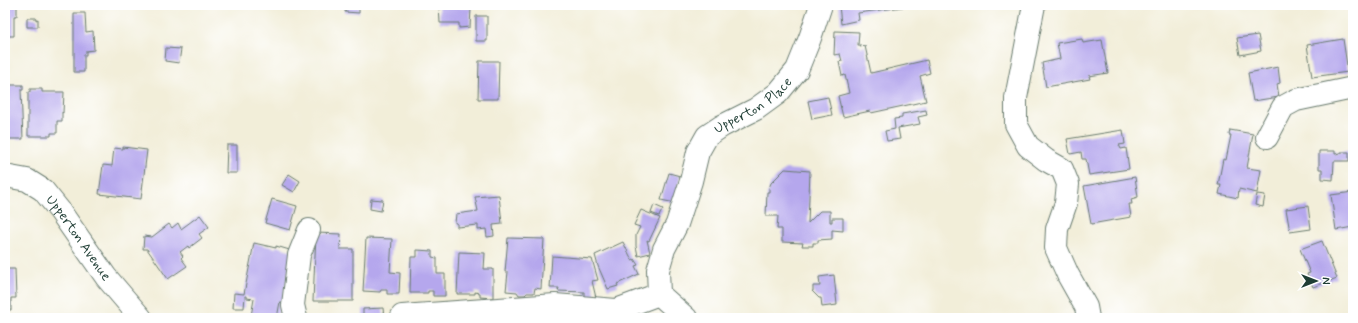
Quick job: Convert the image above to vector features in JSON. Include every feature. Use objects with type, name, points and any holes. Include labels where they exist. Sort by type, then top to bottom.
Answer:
[{"type":"street","name":"Upperton Place","points":[[659,294],[658,270],[664,249],[677,224],[691,181],[698,152],[707,136],[773,97],[793,76],[798,70],[821,5]]},
{"type":"street","points":[[1034,5],[1016,98],[1016,124],[1028,146],[1046,160],[1062,169],[1068,184],[1066,203],[1057,229],[1056,248],[1068,275],[1086,307],[1088,318]]},
{"type":"street","points":[[1268,136],[1283,107],[1296,100],[1353,88]]},
{"type":"street","name":"Upperton Avenue","points":[[5,176],[26,180],[43,190],[60,211],[106,276],[141,318]]},
{"type":"street","points":[[296,318],[293,305],[299,255],[308,230]]},
{"type":"street","points":[[596,318],[659,294],[686,318]]},
{"type":"street","points":[[402,316],[556,305],[616,310]]},
{"type":"building","points":[[5,5],[17,5],[17,16],[14,16],[14,36],[5,36]]},
{"type":"building","points":[[346,5],[359,5],[359,13],[345,12]]},
{"type":"building","points":[[439,5],[460,5],[460,8],[471,8],[470,27],[459,28],[459,23],[440,23]]},
{"type":"building","points":[[839,5],[910,6],[858,13],[859,20],[841,24]]},
{"type":"building","points":[[74,13],[85,13],[86,32],[93,31],[94,50],[86,51],[86,55],[84,55],[84,72],[74,72]]},
{"type":"building","points":[[476,16],[487,16],[487,41],[476,41]]},
{"type":"building","points":[[27,18],[38,19],[38,27],[27,27]]},
{"type":"building","points":[[835,31],[859,32],[858,45],[861,45],[860,47],[865,46],[871,73],[927,60],[930,73],[920,76],[926,101],[871,113],[870,111],[843,117],[838,96],[849,93],[845,75],[842,76],[839,62],[842,61],[840,54],[834,55]]},
{"type":"building","points":[[1258,35],[1261,51],[1240,55],[1237,38]]},
{"type":"building","points":[[1082,39],[1083,43],[1102,40],[1108,73],[1089,76],[1090,79],[1046,87],[1042,63],[1060,59],[1057,43]]},
{"type":"building","points":[[1343,39],[1348,72],[1312,77],[1307,45]]},
{"type":"building","points":[[166,48],[181,49],[179,63],[165,61]]},
{"type":"building","points":[[479,61],[499,61],[498,99],[478,99]]},
{"type":"building","points":[[1278,67],[1280,83],[1277,84],[1279,97],[1253,101],[1248,73]]},
{"type":"building","points":[[5,85],[23,85],[23,90],[21,90],[23,139],[5,139]]},
{"type":"building","points":[[30,89],[42,89],[42,92],[64,92],[62,121],[57,121],[57,133],[51,133],[51,136],[28,136],[28,92],[30,92]]},
{"type":"building","points":[[828,97],[832,115],[812,119],[808,101]]},
{"type":"building","points":[[926,110],[927,115],[918,117],[920,124],[898,128],[900,139],[887,141],[885,131],[895,129],[894,119],[902,118],[902,114]]},
{"type":"building","points":[[1123,130],[1125,144],[1119,145],[1121,149],[1126,148],[1129,169],[1089,175],[1086,159],[1082,159],[1081,152],[1070,154],[1067,139]]},
{"type":"building","points":[[1230,130],[1253,134],[1247,168],[1261,170],[1257,193],[1239,189],[1238,198],[1219,194],[1221,185],[1218,185],[1223,159],[1226,160],[1231,135],[1229,135]]},
{"type":"building","points":[[227,145],[237,145],[237,173],[226,173]]},
{"type":"building","points":[[123,147],[147,150],[141,199],[99,194],[103,165],[112,166],[114,148],[123,149]]},
{"type":"building","points":[[1319,151],[1335,151],[1335,154],[1349,152],[1349,161],[1334,161],[1333,180],[1322,179],[1322,169],[1319,169]]},
{"type":"building","points":[[785,169],[810,171],[808,223],[820,211],[830,211],[830,222],[832,222],[832,218],[843,218],[843,231],[832,230],[832,239],[818,240],[818,243],[813,243],[813,246],[802,246],[803,243],[782,242],[782,229],[777,229],[778,216],[766,216],[767,192],[769,192],[771,183]]},
{"type":"building","points":[[669,173],[680,176],[675,203],[661,200]]},
{"type":"building","points":[[289,174],[300,181],[294,192],[282,185]]},
{"type":"building","points":[[1135,177],[1138,197],[1131,199],[1132,204],[1129,204],[1131,217],[1091,224],[1084,186]]},
{"type":"building","points":[[1353,192],[1353,227],[1336,230],[1331,195]]},
{"type":"building","points":[[1257,194],[1265,195],[1263,207],[1255,205]]},
{"type":"building","points":[[499,195],[502,224],[493,225],[494,236],[487,237],[486,229],[478,230],[478,225],[457,227],[457,223],[455,223],[456,214],[478,211],[475,197]]},
{"type":"building","points":[[272,199],[297,206],[290,230],[265,223]]},
{"type":"building","points":[[371,199],[383,200],[381,211],[370,209]]},
{"type":"building","points":[[654,205],[663,209],[659,216],[651,213]]},
{"type":"building","points":[[1308,206],[1311,229],[1290,232],[1286,209]]},
{"type":"building","points":[[641,210],[660,218],[649,241],[647,240],[650,253],[638,256],[636,235],[640,227],[634,225]]},
{"type":"building","points":[[200,215],[209,227],[199,234],[202,238],[189,248],[188,246],[180,252],[183,256],[181,258],[187,266],[168,279],[147,249],[143,249],[144,236],[152,237],[169,224],[172,228],[178,223],[181,229]]},
{"type":"building","points":[[316,233],[341,234],[340,249],[353,249],[353,301],[313,301]]},
{"type":"building","points":[[366,238],[392,239],[390,272],[400,273],[399,294],[387,294],[387,290],[381,290],[380,292],[363,291]]},
{"type":"building","points":[[508,238],[544,239],[541,289],[535,288],[534,293],[519,295],[517,292],[506,291],[508,272],[505,272]]},
{"type":"building","points":[[1322,241],[1337,278],[1313,287],[1307,274],[1310,273],[1300,249]]},
{"type":"building","points":[[623,242],[632,260],[634,259],[638,265],[635,266],[639,274],[617,284],[618,286],[608,289],[595,255]]},
{"type":"building","points":[[254,243],[276,248],[276,246],[293,251],[282,303],[280,302],[277,318],[261,318],[251,316],[254,299],[247,298],[247,296],[245,296],[244,308],[233,308],[234,293],[244,294]]},
{"type":"building","points":[[417,250],[432,251],[432,257],[437,258],[437,274],[445,274],[445,296],[433,296],[433,291],[428,291],[428,293],[410,293],[411,257],[417,257]]},
{"type":"building","points":[[459,252],[485,253],[484,269],[493,269],[493,298],[480,297],[480,293],[475,292],[475,294],[457,294]]},
{"type":"building","points":[[552,256],[592,259],[598,280],[592,281],[597,302],[584,302],[584,292],[558,291],[559,288],[550,288]]},
{"type":"building","points":[[5,259],[7,259],[7,269],[15,269],[16,298],[11,298],[11,310],[5,310]]},
{"type":"building","points":[[834,275],[837,305],[822,307],[821,298],[819,298],[812,291],[813,286],[820,286],[819,277]]},
{"type":"building","points":[[383,308],[384,318],[363,318],[363,309]]}]
